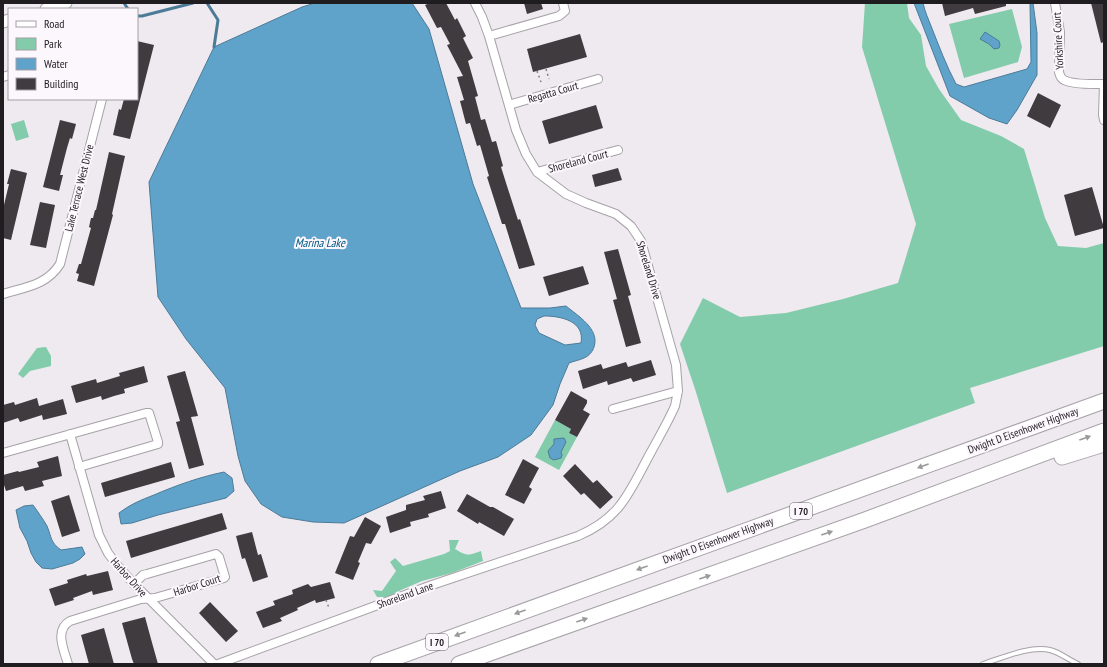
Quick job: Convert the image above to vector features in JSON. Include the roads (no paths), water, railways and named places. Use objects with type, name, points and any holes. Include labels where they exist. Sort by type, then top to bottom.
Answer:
[{"type":"highway","points":[[942,459],[1104,393]]},
{"type":"highway","name":"Dwight D Eisenhower Highway","points":[[378,664],[1104,401]]},
{"type":"highway","points":[[459,664],[865,520],[1104,431]]},
{"type":"highway","points":[[865,520],[1104,444]]},
{"type":"main road","points":[[49,8],[66,3]]},
{"type":"street","name":"Shoreland Drive","points":[[475,3],[489,36],[519,138],[526,154],[537,172],[566,194],[616,214],[624,219],[634,229],[641,241],[676,365],[678,391],[673,410],[628,496],[615,513],[593,529]]},
{"type":"street","points":[[489,36],[559,16],[565,11],[563,3]]},
{"type":"street","name":"Yorkshire Court","points":[[1055,3],[1060,32],[1059,72],[1061,78],[1063,80],[1075,82],[1104,84]]},
{"type":"street","name":"Regatta Court","points":[[509,105],[598,79]]},
{"type":"street","points":[[1104,84],[1104,120]]},
{"type":"street","name":"Lake Terrace West Drive","points":[[3,294],[38,284],[56,270],[62,257],[102,100]]},
{"type":"street","name":"Shoreland Court","points":[[537,172],[618,150]]},
{"type":"street","points":[[614,409],[678,391]]},
{"type":"street","points":[[3,454],[146,413],[150,415],[158,444],[79,467]]},
{"type":"street","name":"Harbor Drive","points":[[70,434],[99,535],[104,546],[117,565],[134,584],[214,664]]},
{"type":"street","name":"Shoreland Lane","points":[[218,664],[432,585],[578,536],[593,529]]},
{"type":"street","name":"Harbor Court","points":[[68,664],[61,638],[63,628],[66,623],[142,599],[155,598],[225,577],[219,556],[216,554],[143,575],[134,584]]},
{"type":"lane","points":[[983,664],[1029,650],[1040,649],[1051,650],[1078,664]]},
{"type":"water","name":"Marina Lake","points":[[315,3],[412,3],[429,29],[473,184],[521,308],[550,308],[566,306],[587,324],[594,334],[595,340],[592,352],[589,355],[569,363],[553,405],[531,435],[498,457],[460,471],[344,523],[313,522],[282,517],[261,504],[245,481],[238,456],[225,388],[186,339],[158,297],[149,182],[214,47],[302,7]],"holes":[[[544,316],[558,317],[570,321],[576,325],[581,336],[581,343],[565,345],[539,333],[535,325],[537,319]]]},
{"type":"water","points":[[914,3],[923,3],[952,77],[956,84],[964,87],[1027,69],[1031,62],[1030,3],[1033,3],[1037,33],[1037,75],[1017,110],[1007,124],[989,118],[950,96]]},
{"type":"water","points":[[985,32],[999,41],[999,48],[994,49],[980,39]]},
{"type":"water","points":[[564,438],[566,442],[561,452],[561,458],[554,460],[550,458],[548,451],[554,444],[554,439]]},
{"type":"water","points":[[224,472],[232,478],[234,491],[226,498],[132,523],[121,524],[119,513],[136,502],[206,476]]},
{"type":"water","points":[[33,505],[47,526],[55,545],[61,550],[82,547],[85,554],[80,559],[73,563],[52,569],[42,568],[36,562],[20,528],[16,510],[24,506]]},
{"type":"waterway","points":[[124,3],[127,8]]},
{"type":"waterway","points":[[138,16],[193,3]]},
{"type":"waterway","points":[[207,3],[218,20],[214,47]]}]
